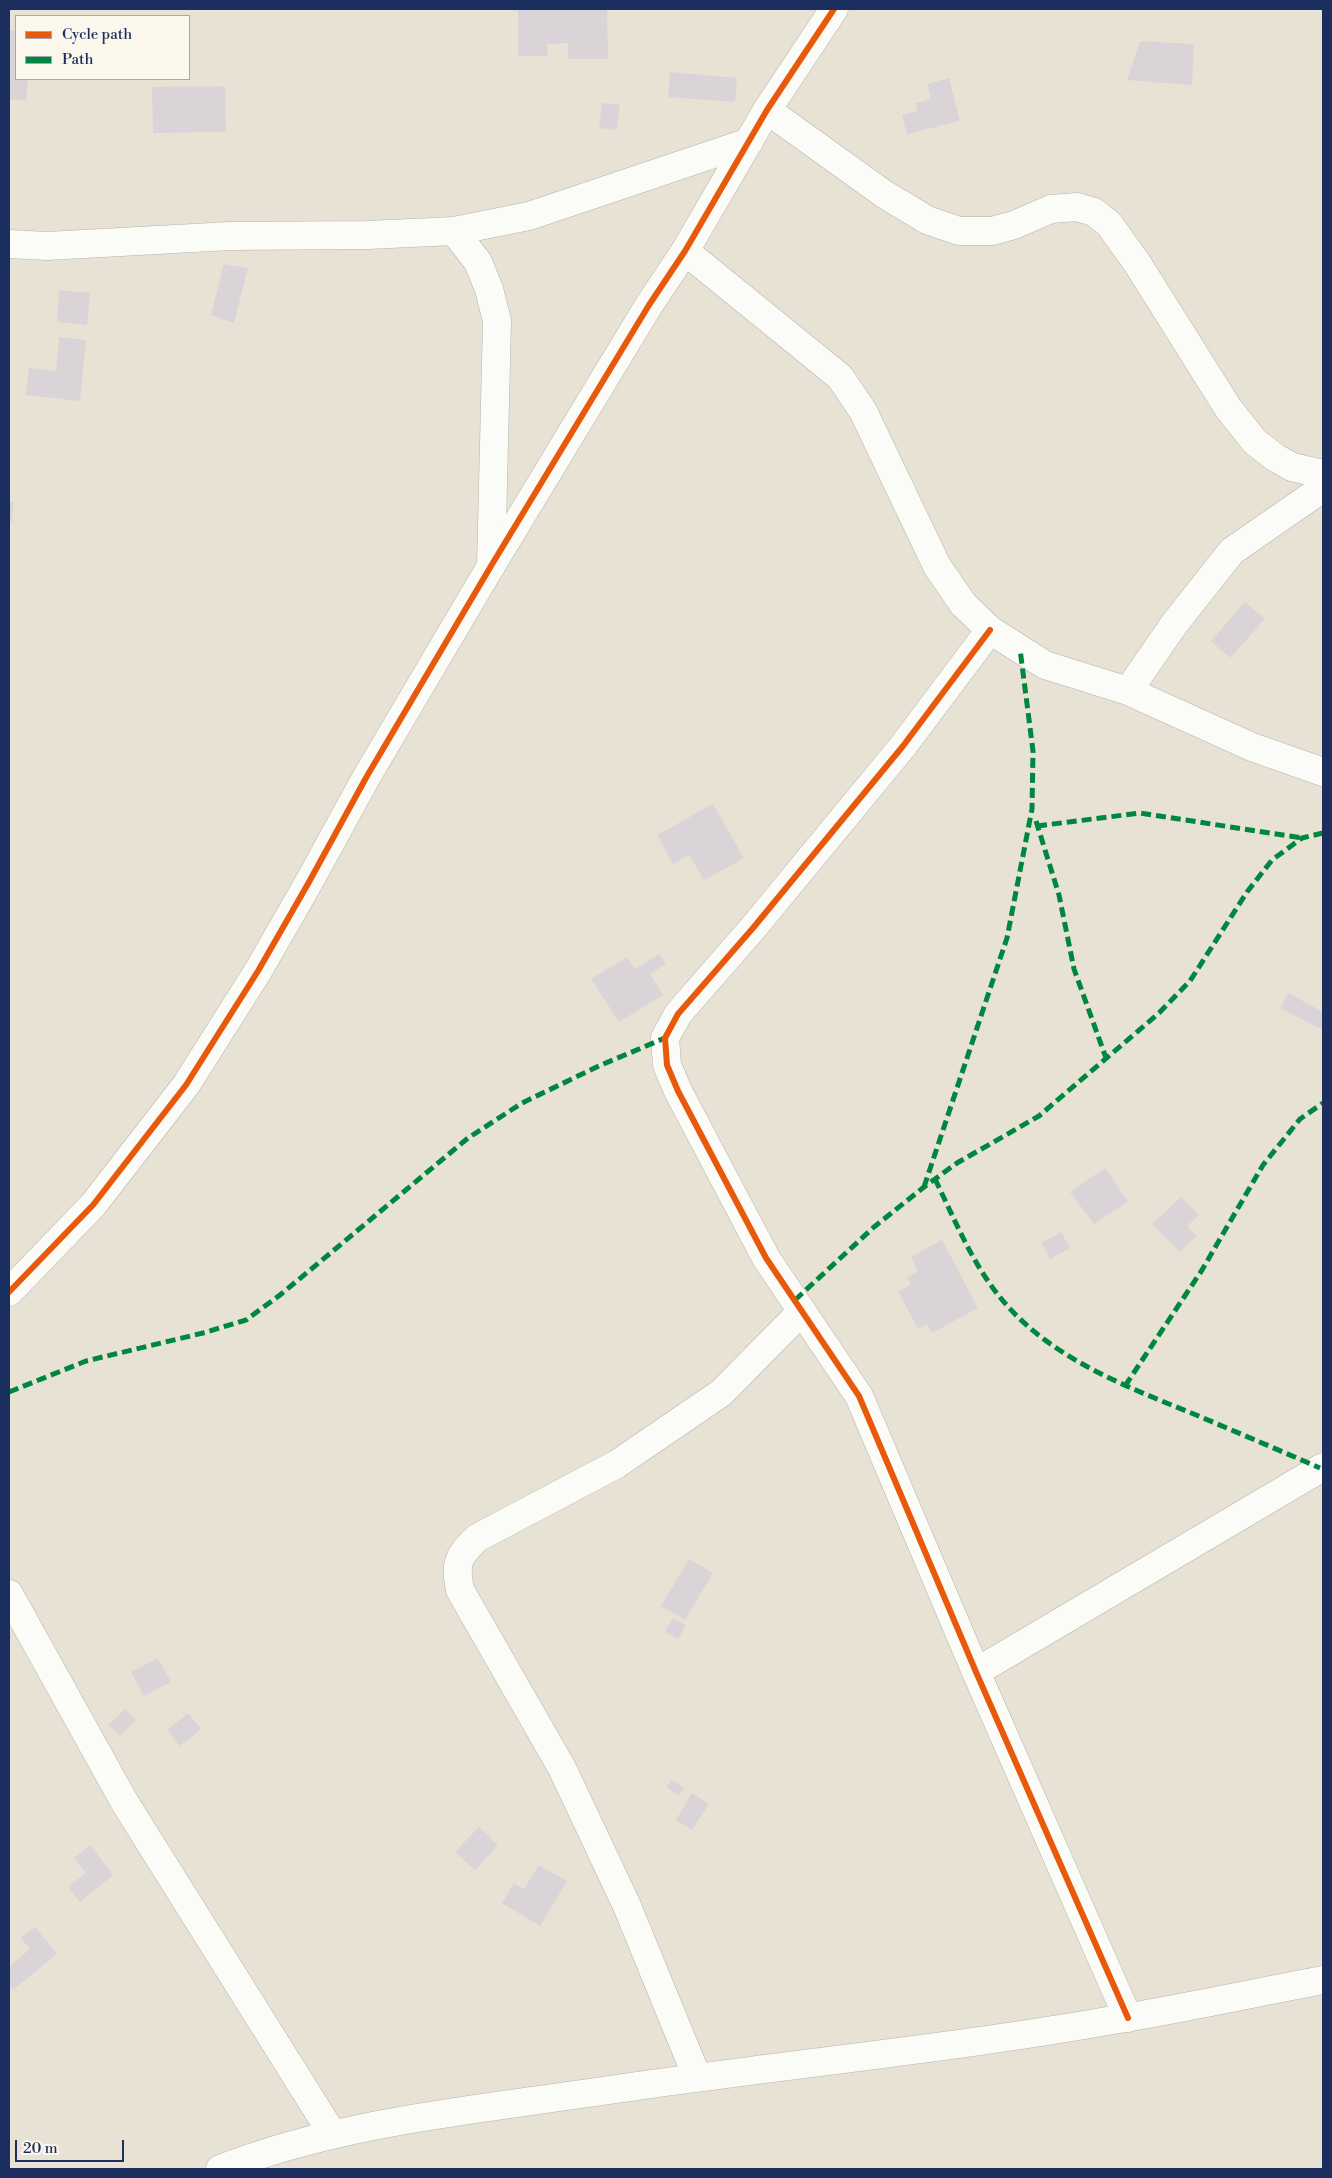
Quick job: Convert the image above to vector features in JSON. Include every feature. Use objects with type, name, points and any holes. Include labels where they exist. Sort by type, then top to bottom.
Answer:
[{"type":"street","points":[[9,1292],[92,1205],[186,1086],[258,971],[367,776],[491,566],[649,304],[685,251],[767,110],[834,9]]},
{"type":"street","points":[[767,110],[884,194],[927,220],[959,231],[992,231],[1014,225],[1051,210],[1077,207],[1094,212],[1108,224],[1137,263],[1228,408],[1255,442],[1276,458],[1292,467],[1323,474]]},
{"type":"street","points":[[9,244],[47,246],[230,236],[368,235],[454,231],[529,216],[748,142]]},
{"type":"street","points":[[454,231],[478,262],[489,289],[496,322],[491,566]]},
{"type":"street","points":[[685,251],[840,377],[863,411],[936,566],[963,604],[990,630],[1044,665],[1128,691],[1252,747],[1323,772]]},
{"type":"street","points":[[1128,691],[1175,623],[1232,551],[1323,488]]},
{"type":"street","points":[[990,630],[903,746],[753,928],[678,1014],[665,1038],[667,1065],[678,1091],[766,1258],[859,1396],[976,1672],[1128,2018]]},
{"type":"street","points":[[697,2077],[628,1906],[562,1768],[460,1590],[456,1571],[461,1554],[478,1538],[616,1464],[721,1393],[802,1311]]},
{"type":"street","points":[[976,1672],[1323,1466]]},
{"type":"street","points":[[9,1594],[125,1803],[333,2135]]},
{"type":"street","points":[[220,2169],[243,2160],[333,2135],[404,2121],[697,2077],[975,2041],[1128,2018],[1323,1980]]},
{"type":"building","points":[[518,9],[607,9],[608,59],[568,59],[568,43],[547,44],[548,56],[518,56]]},
{"type":"building","points":[[9,30],[15,31],[15,80],[28,80],[26,101],[9,99]]},
{"type":"building","points":[[1140,41],[1194,44],[1192,85],[1127,80]]},
{"type":"building","points":[[670,72],[737,78],[735,102],[668,97]]},
{"type":"building","points":[[949,78],[960,121],[907,134],[902,115],[918,111],[915,103],[931,99],[927,84]]},
{"type":"building","points":[[225,86],[226,132],[153,133],[152,87]]},
{"type":"building","points":[[602,103],[620,105],[617,130],[599,128]]},
{"type":"building","points":[[224,264],[248,268],[234,323],[211,315]]},
{"type":"building","points":[[59,290],[90,293],[87,325],[57,322]]},
{"type":"building","points":[[59,337],[86,340],[80,401],[26,395],[29,368],[56,371]]},
{"type":"building","points":[[9,502],[13,502],[12,522],[9,522]]},
{"type":"building","points":[[1245,602],[1265,619],[1230,658],[1211,641]]},
{"type":"building","points":[[713,804],[744,858],[704,880],[689,855],[673,864],[657,835]]},
{"type":"building","points":[[659,954],[666,964],[650,974],[663,995],[619,1022],[591,979],[627,957],[635,969]]},
{"type":"building","points":[[1288,993],[1323,1012],[1323,1030],[1280,1008]]},
{"type":"building","points":[[1105,1168],[1128,1201],[1094,1224],[1070,1192]]},
{"type":"building","points":[[1181,1197],[1199,1215],[1187,1226],[1197,1236],[1180,1252],[1152,1224]]},
{"type":"building","points":[[1061,1232],[1070,1248],[1050,1259],[1041,1243]]},
{"type":"building","points":[[942,1240],[978,1308],[932,1333],[927,1324],[918,1329],[898,1291],[911,1285],[907,1277],[918,1271],[911,1257]]},
{"type":"building","points":[[689,1559],[713,1573],[685,1620],[661,1606]]},
{"type":"building","points":[[673,1618],[686,1625],[678,1639],[665,1632]]},
{"type":"building","points":[[158,1658],[171,1682],[144,1696],[131,1672]]},
{"type":"building","points":[[125,1709],[136,1720],[120,1736],[109,1725]]},
{"type":"building","points":[[188,1713],[201,1729],[180,1746],[167,1730]]},
{"type":"building","points":[[672,1780],[684,1788],[679,1796],[666,1787]]},
{"type":"building","points":[[692,1793],[709,1804],[692,1830],[676,1820]]},
{"type":"building","points":[[479,1827],[498,1845],[475,1870],[455,1852]]},
{"type":"building","points":[[90,1845],[113,1875],[80,1902],[68,1887],[86,1873],[74,1858]]},
{"type":"building","points":[[539,1865],[567,1881],[540,1926],[502,1903],[514,1883],[524,1889]]},
{"type":"building","points":[[35,1927],[57,1954],[13,1990],[9,1985],[9,1967],[30,1949],[21,1938]]},
{"type":"marked path","points":[[924,1187],[1007,938],[1032,809],[1033,751],[1020,649]]},
{"type":"marked path","points":[[1037,826],[1140,813],[1302,838]]},
{"type":"marked path","points":[[1036,821],[1059,895],[1074,969],[1106,1058]]},
{"type":"marked path","points":[[795,1300],[874,1227],[924,1187],[957,1163],[1039,1116],[1159,1013],[1190,981],[1247,892],[1272,860],[1302,838],[1323,833]]},
{"type":"marked path","points":[[9,1392],[86,1361],[203,1333],[246,1320],[280,1295],[468,1138],[522,1103],[601,1065],[665,1038]]},
{"type":"marked path","points":[[1125,1386],[1202,1270],[1263,1165],[1300,1119],[1323,1103]]},
{"type":"marked path","points":[[935,1179],[964,1239],[989,1283],[1019,1318],[1041,1337],[1091,1369],[1118,1382],[1320,1468]]},
{"type":"cycle path","points":[[9,1292],[93,1205],[186,1085],[258,971],[367,776],[491,566],[649,305],[685,251],[767,110],[834,9]]},
{"type":"cycle path","points":[[990,630],[903,746],[753,928],[678,1014],[665,1038],[667,1065],[678,1091],[766,1258],[859,1396],[976,1672],[1128,2018]]}]
